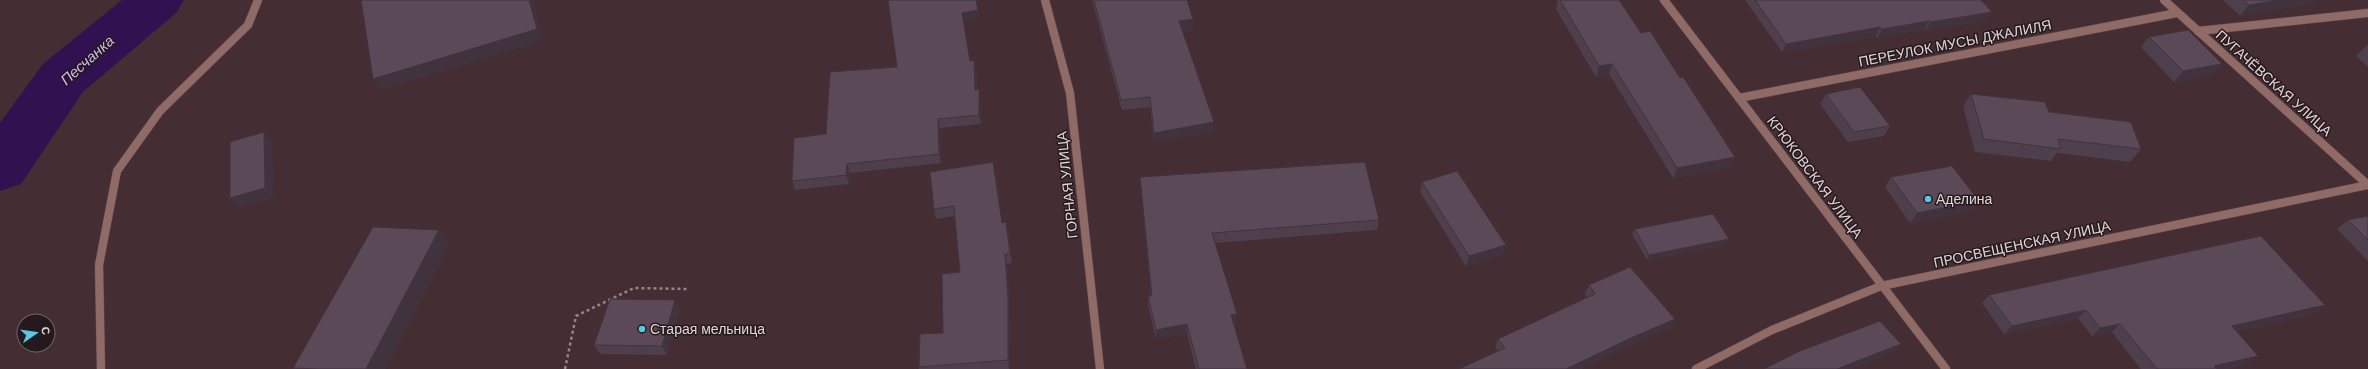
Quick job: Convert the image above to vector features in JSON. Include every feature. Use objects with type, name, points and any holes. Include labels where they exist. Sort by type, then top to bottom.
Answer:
[{"type":"street","points":[[101,369],[99,265],[117,171],[160,111],[248,25],[258,0]]},
{"type":"street","name":"ГОРНАЯ УЛИЦА","points":[[1045,0],[1070,93],[1100,369]]},
{"type":"street","name":"КРЮКОВСКАЯ УЛИЦА","points":[[1664,0],[1881,286],[1946,369]]},
{"type":"street","name":"ПУГАЧЁВСКАЯ УЛИЦА","points":[[2164,0],[2368,185]]},
{"type":"street","name":"ПЕРЕУЛОК МУСЫ ДЖАЛИЛЯ","points":[[1739,98],[2177,13]]},
{"type":"street","points":[[2198,31],[2368,13]]},
{"type":"street","name":"ПРОСВЕЩЕНСКАЯ УЛИЦА","points":[[1696,369],[1772,330],[1881,286],[2368,185]]},
{"type":"path","points":[[565,369],[576,316],[634,288],[687,289]]},
{"type":"building","points":[[361,0],[529,0],[537,29],[373,79]]},
{"type":"building","points":[[888,0],[976,0],[978,10],[962,13],[970,61],[974,60],[975,90],[979,89],[979,115],[938,119],[939,154],[847,164],[846,175],[792,181],[794,138],[826,134],[830,72],[897,67]]},
{"type":"building","points":[[1094,0],[1187,0],[1193,19],[1179,21],[1214,122],[1154,133],[1150,97],[1121,100]]},
{"type":"building","points":[[1560,0],[1619,0],[1641,33],[1650,31],[1680,78],[1683,77],[1735,157],[1677,168],[1612,64],[1599,66]]},
{"type":"building","points":[[1755,0],[1981,0],[1992,12],[1882,29],[1880,27],[1786,44]]},
{"type":"building","points":[[2243,0],[2279,0],[2249,5]]},
{"type":"building","points":[[2188,30],[2222,64],[2183,71],[2149,37]]},
{"type":"building","points":[[1860,87],[1890,126],[1854,132],[1826,94]]},
{"type":"building","points":[[1971,94],[2045,102],[2049,112],[2131,122],[2141,149],[2058,139],[2060,149],[1984,139]]},
{"type":"building","points":[[264,132],[265,188],[230,198],[230,142]]},
{"type":"building","points":[[993,162],[1002,223],[1006,222],[1010,254],[1005,254],[1008,297],[1008,360],[919,367],[920,334],[943,333],[942,274],[960,272],[954,206],[934,209],[930,172]]},
{"type":"building","points":[[1365,162],[1379,220],[1212,233],[1237,314],[1231,315],[1247,369],[1199,369],[1187,324],[1156,330],[1148,296],[1152,296],[1140,177]]},
{"type":"building","name":"Аделина","points":[[1952,166],[1979,201],[1917,213],[1891,177]]},
{"type":"building","points":[[1457,171],[1506,245],[1469,256],[1422,182]]},
{"type":"building","points":[[1713,214],[1729,239],[1649,255],[1635,229]]},
{"type":"building","points":[[2368,216],[2368,240],[2348,220]]},
{"type":"building","points":[[373,227],[439,230],[366,369],[293,368]]},
{"type":"building","points":[[2261,236],[2325,305],[2232,326],[2258,356],[2214,366],[2217,369],[2157,369],[2120,324],[2100,328],[2086,310],[2012,326],[1989,295]]},
{"type":"building","points":[[1630,267],[1675,319],[1566,369],[1459,369],[1505,348],[1498,339],[1595,294],[1589,285]]},
{"type":"building","points":[[610,299],[675,300],[662,346],[594,345]]},
{"type":"building","points":[[1880,321],[1901,344],[1837,369],[1764,369],[1800,351]]},
{"type":"waterway","name":"Песчанка","points":[[0,168],[63,78],[157,0]]},
{"type":"place","name":"Аделина","points":[[1928,199]]},
{"type":"place","name":"Старая мельница","points":[[642,329]]}]
